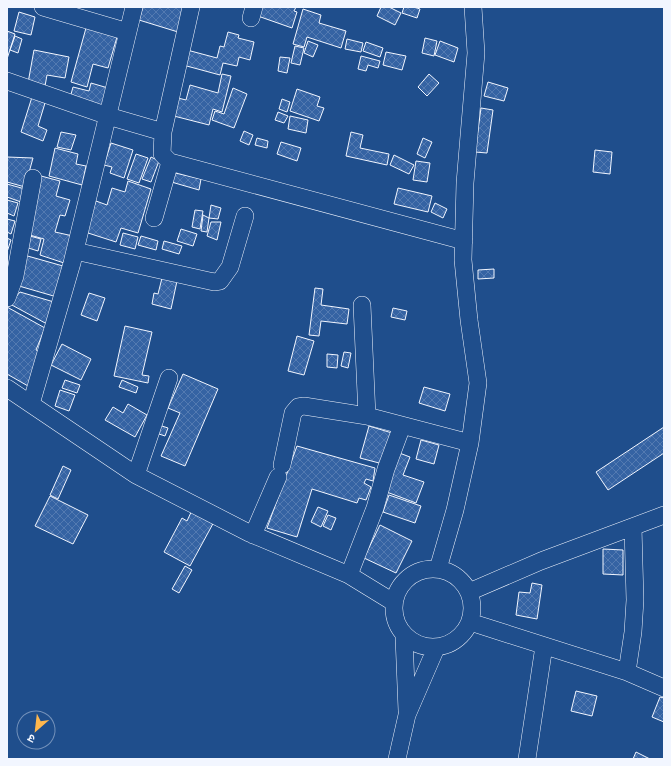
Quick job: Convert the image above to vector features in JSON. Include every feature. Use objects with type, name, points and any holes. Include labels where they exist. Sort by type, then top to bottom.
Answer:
[{"type":"street","points":[[44,7],[128,32]]},
{"type":"street","points":[[31,404],[75,251],[134,7]]},
{"type":"street","points":[[191,7],[163,132],[162,154],[170,162],[464,241]]},
{"type":"street","points":[[438,569],[455,510],[470,443],[478,383],[469,320],[463,260],[465,184],[476,53],[473,7]]},
{"type":"street","points":[[7,81],[108,116],[163,132]]},
{"type":"street","points":[[154,218],[170,162]]},
{"type":"street","points":[[7,298],[15,276],[33,178]]},
{"type":"street","points":[[75,251],[214,282],[220,281],[230,267],[245,216]]},
{"type":"street","points":[[362,305],[367,416]]},
{"type":"street","points":[[136,475],[169,378]]},
{"type":"street","points":[[7,388],[136,475],[253,535],[349,575],[393,602]]},
{"type":"street","points":[[253,535],[280,471],[293,413],[298,407],[304,406],[367,416],[470,443]]},
{"type":"street","points":[[349,575],[375,508],[386,469],[402,426]]},
{"type":"street","points":[[469,592],[541,561],[664,515]]},
{"type":"street","points":[[627,672],[633,632],[634,608],[632,527]]},
{"type":"street","points":[[438,569],[448,572],[459,579],[469,592],[472,603],[472,617],[467,629],[458,639],[446,646],[436,648],[422,647],[404,636],[397,626],[393,613],[393,602],[397,590],[406,579],[418,572],[438,569]]},
{"type":"street","points":[[470,622],[627,672],[664,688]]},
{"type":"street","points":[[404,636],[407,715]]},
{"type":"street","points":[[527,759],[544,646]]},
{"type":"street","points":[[397,759],[407,715],[436,648]]},
{"type":"building","points":[[143,7],[186,7],[178,32],[139,20]]},
{"type":"building","points":[[258,7],[296,7],[294,11],[297,12],[292,28],[255,15]]},
{"type":"building","points":[[381,7],[389,7],[401,13],[395,25],[377,16]]},
{"type":"building","points":[[404,7],[414,7],[420,9],[417,18],[402,13]]},
{"type":"building","points":[[303,9],[321,15],[319,23],[346,31],[341,48],[307,37],[304,47],[293,44]]},
{"type":"building","points":[[19,12],[35,17],[31,35],[14,31]]},
{"type":"building","points":[[86,28],[117,37],[108,68],[93,64],[87,87],[71,82]]},
{"type":"building","points":[[7,31],[15,34],[7,59]]},
{"type":"building","points":[[228,32],[239,35],[238,38],[254,42],[250,60],[239,57],[237,66],[223,63],[220,75],[183,65],[187,50],[217,58],[220,46],[224,47]]},
{"type":"building","points":[[15,36],[22,39],[18,53],[10,50]]},
{"type":"building","points":[[425,38],[437,41],[434,56],[422,53]]},
{"type":"building","points":[[347,39],[363,43],[361,52],[345,49]]},
{"type":"building","points":[[308,41],[318,45],[313,57],[304,53]]},
{"type":"building","points":[[440,41],[458,48],[454,62],[435,55]]},
{"type":"building","points":[[366,42],[383,48],[380,57],[363,51]]},
{"type":"building","points":[[295,46],[304,48],[300,65],[291,63]]},
{"type":"building","points":[[34,50],[69,57],[65,78],[47,75],[45,86],[28,83]]},
{"type":"building","points":[[386,52],[406,56],[402,70],[383,65]]},
{"type":"building","points":[[361,56],[380,61],[378,68],[368,65],[366,71],[358,69]]},
{"type":"building","points":[[280,57],[290,58],[287,73],[278,71]]},
{"type":"building","points":[[222,74],[231,76],[222,112],[213,109],[209,125],[170,115],[174,97],[186,100],[190,85],[218,93]]},
{"type":"building","points":[[429,74],[439,83],[427,96],[418,87]]},
{"type":"building","points":[[488,82],[508,88],[504,101],[484,96]]},
{"type":"building","points":[[91,83],[108,88],[103,107],[70,98],[73,87],[89,91]]},
{"type":"building","points":[[233,88],[247,94],[234,128],[212,120],[215,111],[224,114]]},
{"type":"building","points":[[297,89],[320,97],[317,106],[324,108],[319,121],[290,111]]},
{"type":"building","points":[[32,97],[45,103],[38,126],[47,130],[43,141],[21,132]]},
{"type":"building","points":[[282,99],[290,102],[287,112],[279,109]]},
{"type":"building","points":[[481,108],[493,110],[487,153],[475,152]]},
{"type":"building","points":[[278,112],[288,116],[284,123],[275,120]]},
{"type":"building","points":[[290,116],[308,120],[306,133],[288,129]]},
{"type":"building","points":[[244,131],[253,135],[249,145],[240,141]]},
{"type":"building","points":[[61,132],[76,135],[71,150],[57,147]]},
{"type":"building","points":[[351,132],[363,135],[360,148],[389,154],[387,165],[346,156]]},
{"type":"building","points":[[257,138],[268,141],[267,148],[255,145]]},
{"type":"building","points":[[423,138],[432,142],[425,158],[417,154]]},
{"type":"building","points":[[281,142],[301,148],[297,161],[277,154]]},
{"type":"building","points":[[111,143],[133,150],[124,178],[110,173],[112,167],[104,165]]},
{"type":"building","points":[[55,148],[78,154],[76,164],[86,166],[82,185],[49,176]]},
{"type":"building","points":[[595,150],[612,152],[610,174],[593,172]]},
{"type":"building","points":[[136,154],[148,158],[139,183],[127,179]]},
{"type":"building","points":[[394,155],[414,165],[409,174],[390,165]]},
{"type":"building","points":[[7,157],[33,158],[25,187],[7,182]]},
{"type":"building","points":[[151,157],[159,161],[151,182],[142,179]]},
{"type":"building","points":[[416,161],[430,163],[427,182],[413,180]]},
{"type":"building","points":[[171,172],[201,179],[199,190],[168,181]]},
{"type":"building","points":[[41,176],[60,181],[56,196],[70,200],[65,216],[60,215],[55,232],[73,236],[67,264],[40,255],[44,239],[26,234]]},
{"type":"building","points":[[128,181],[151,189],[138,233],[121,228],[116,242],[85,232],[96,201],[107,205],[112,188],[125,192]]},
{"type":"building","points":[[7,184],[25,189],[21,202],[7,197]]},
{"type":"building","points":[[398,188],[432,196],[428,212],[394,204]]},
{"type":"building","points":[[7,200],[18,203],[14,216],[7,213]]},
{"type":"building","points":[[435,203],[447,209],[443,218],[431,212]]},
{"type":"building","points":[[211,205],[221,208],[218,219],[209,218]]},
{"type":"building","points":[[195,210],[203,211],[200,229],[192,227]]},
{"type":"building","points":[[203,215],[209,218],[207,232],[201,231]]},
{"type":"building","points":[[7,219],[15,221],[11,234],[7,232]]},
{"type":"building","points":[[211,222],[221,222],[217,240],[207,236]]},
{"type":"building","points":[[181,229],[197,234],[193,246],[177,241]]},
{"type":"building","points":[[123,233],[138,237],[135,249],[120,245]]},
{"type":"building","points":[[26,235],[41,239],[38,251],[22,246]]},
{"type":"building","points":[[141,236],[158,241],[156,250],[138,245]]},
{"type":"building","points":[[7,238],[11,240],[7,252]]},
{"type":"building","points":[[164,241],[182,246],[179,254],[162,249]]},
{"type":"building","points":[[24,255],[63,266],[57,297],[19,286]]},
{"type":"building","points":[[494,269],[494,278],[478,279],[478,270]]},
{"type":"building","points":[[162,278],[177,281],[171,309],[152,304],[154,293],[158,294]]},
{"type":"building","points":[[315,288],[323,289],[321,305],[349,309],[347,324],[321,321],[319,336],[309,335]]},
{"type":"building","points":[[20,292],[54,302],[47,324],[10,304]]},
{"type":"building","points":[[89,293],[105,298],[97,321],[81,315]]},
{"type":"building","points":[[7,307],[45,328],[36,350],[43,353],[28,386],[7,374]]},
{"type":"building","points":[[393,308],[407,311],[405,320],[391,317]]},
{"type":"building","points":[[125,326],[152,332],[142,375],[149,376],[148,383],[114,376]]},
{"type":"building","points":[[297,336],[314,341],[304,375],[288,371]]},
{"type":"building","points":[[62,344],[91,359],[81,380],[51,365]]},
{"type":"building","points":[[344,352],[351,353],[348,368],[341,366]]},
{"type":"building","points":[[327,354],[338,355],[337,368],[327,367]]},
{"type":"building","points":[[183,374],[218,389],[185,466],[161,456],[180,413],[168,408]]},
{"type":"building","points":[[65,380],[80,385],[77,393],[62,388]]},
{"type":"building","points":[[122,380],[138,387],[136,393],[119,387]]},
{"type":"building","points":[[424,387],[450,394],[445,411],[419,403]]},
{"type":"building","points":[[60,390],[75,395],[69,411],[55,406]]},
{"type":"building","points":[[128,404],[147,415],[135,437],[105,420],[113,407],[123,413]]},
{"type":"building","points":[[159,425],[168,428],[165,436],[156,433]]},
{"type":"building","points":[[369,426],[392,433],[383,464],[360,458]]},
{"type":"building","points":[[664,427],[664,453],[608,490],[596,472]]},
{"type":"building","points":[[421,440],[439,445],[434,464],[416,459]]},
{"type":"building","points":[[297,446],[375,468],[373,481],[366,479],[364,483],[371,487],[366,500],[359,498],[357,503],[312,489],[297,537],[267,528]]},
{"type":"building","points":[[394,451],[410,457],[403,475],[424,482],[416,503],[384,491]]},
{"type":"building","points":[[63,466],[71,470],[58,499],[50,495]]},
{"type":"building","points":[[389,495],[421,506],[415,523],[383,512]]},
{"type":"building","points":[[50,496],[88,515],[73,544],[35,526]]},
{"type":"building","points":[[318,507],[328,511],[321,527],[311,522]]},
{"type":"building","points":[[193,508],[215,520],[190,566],[164,552],[182,518],[187,521]]},
{"type":"building","points":[[328,515],[336,518],[331,530],[323,526]]},
{"type":"building","points":[[380,525],[412,541],[396,573],[364,558]]},
{"type":"building","points":[[603,549],[623,550],[623,575],[603,574]]},
{"type":"building","points":[[185,566],[192,570],[179,593],[172,589]]},
{"type":"building","points":[[532,583],[542,585],[537,619],[516,615],[519,592],[530,593]]},
{"type":"building","points":[[576,691],[597,696],[592,716],[571,711]]},
{"type":"building","points":[[660,697],[664,698],[664,722],[652,717]]},
{"type":"building","points":[[636,752],[650,759],[633,759]]}]
